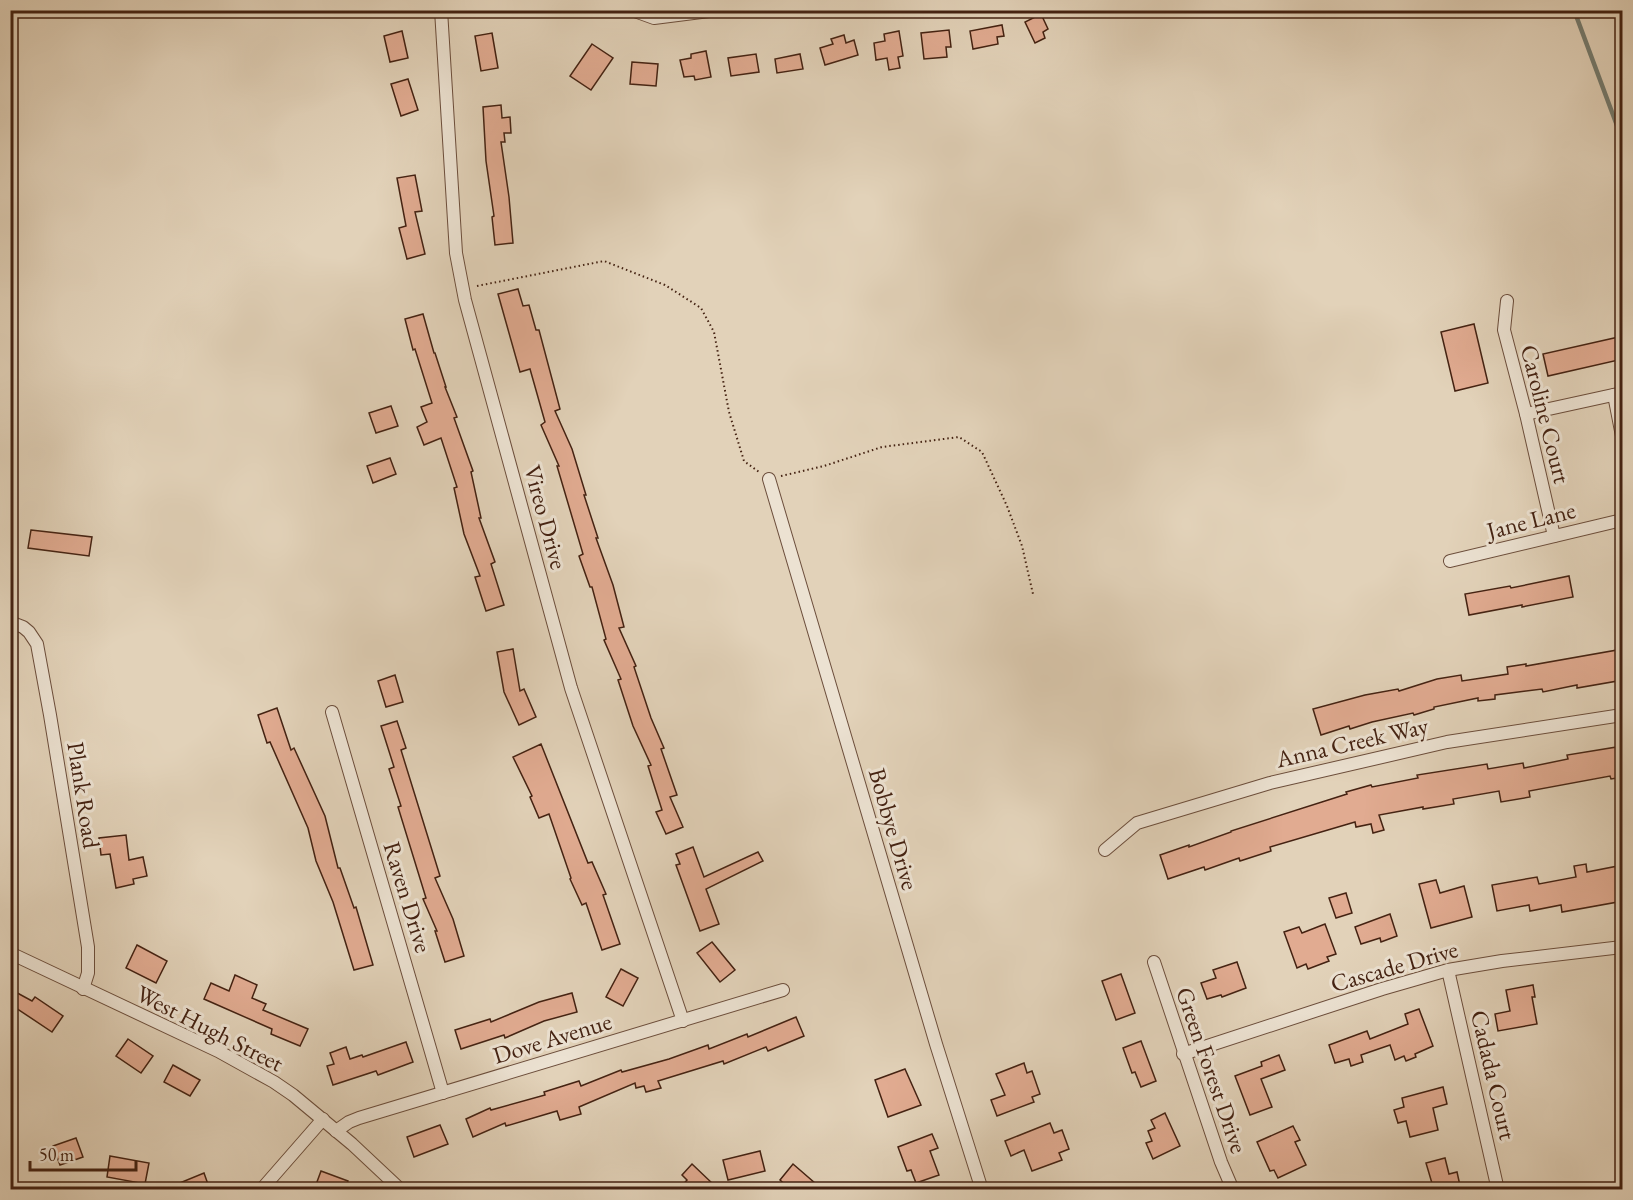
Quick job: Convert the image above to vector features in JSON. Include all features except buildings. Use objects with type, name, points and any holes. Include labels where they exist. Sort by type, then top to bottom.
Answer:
[{"type":"street","name":"Vireo Drive","points":[[441,10],[456,253],[462,288],[568,680],[683,1021]]},
{"type":"street","points":[[632,10],[654,18],[717,10]]},
{"type":"street","name":"Caroline Court","points":[[1507,301],[1504,330],[1554,536]]},
{"type":"street","points":[[1526,414],[1618,394],[1623,436]]},
{"type":"street","name":"Bobbye Drive","points":[[769,479],[936,1044],[982,1190]]},
{"type":"street","name":"Jane Lane","points":[[1450,561],[1623,520]]},
{"type":"street","name":"Plank Road","points":[[10,622],[23,627],[34,637],[37,644],[88,947],[88,973],[83,989]]},
{"type":"street","name":"Raven Drive","points":[[332,712],[443,1093]]},
{"type":"street","name":"Anna Creek Way","points":[[1106,850],[1137,823],[1270,783],[1446,742],[1623,715]]},
{"type":"street","name":"Cascade Drive","points":[[1183,1054],[1382,989],[1448,970],[1502,961],[1623,947]]},
{"type":"street","name":"West Hugh Street","points":[[10,953],[246,1066],[293,1095],[401,1190]]},
{"type":"street","name":"Green Forest Drive","points":[[1154,962],[1183,1054],[1233,1190]]},
{"type":"street","name":"Cadada Court","points":[[1448,970],[1498,1190]]},
{"type":"street","name":"Dove Avenue","points":[[336,1131],[358,1118],[783,990]]},
{"type":"street","points":[[261,1190],[322,1119]]},
{"type":"path","points":[[462,288],[604,261],[665,285],[701,308],[714,332],[729,412],[744,461],[769,479],[824,466],[882,447],[959,437],[982,452],[987,462],[1022,546],[1034,594]]},
{"type":"waterway","points":[[1574,10],[1622,139]]}]
